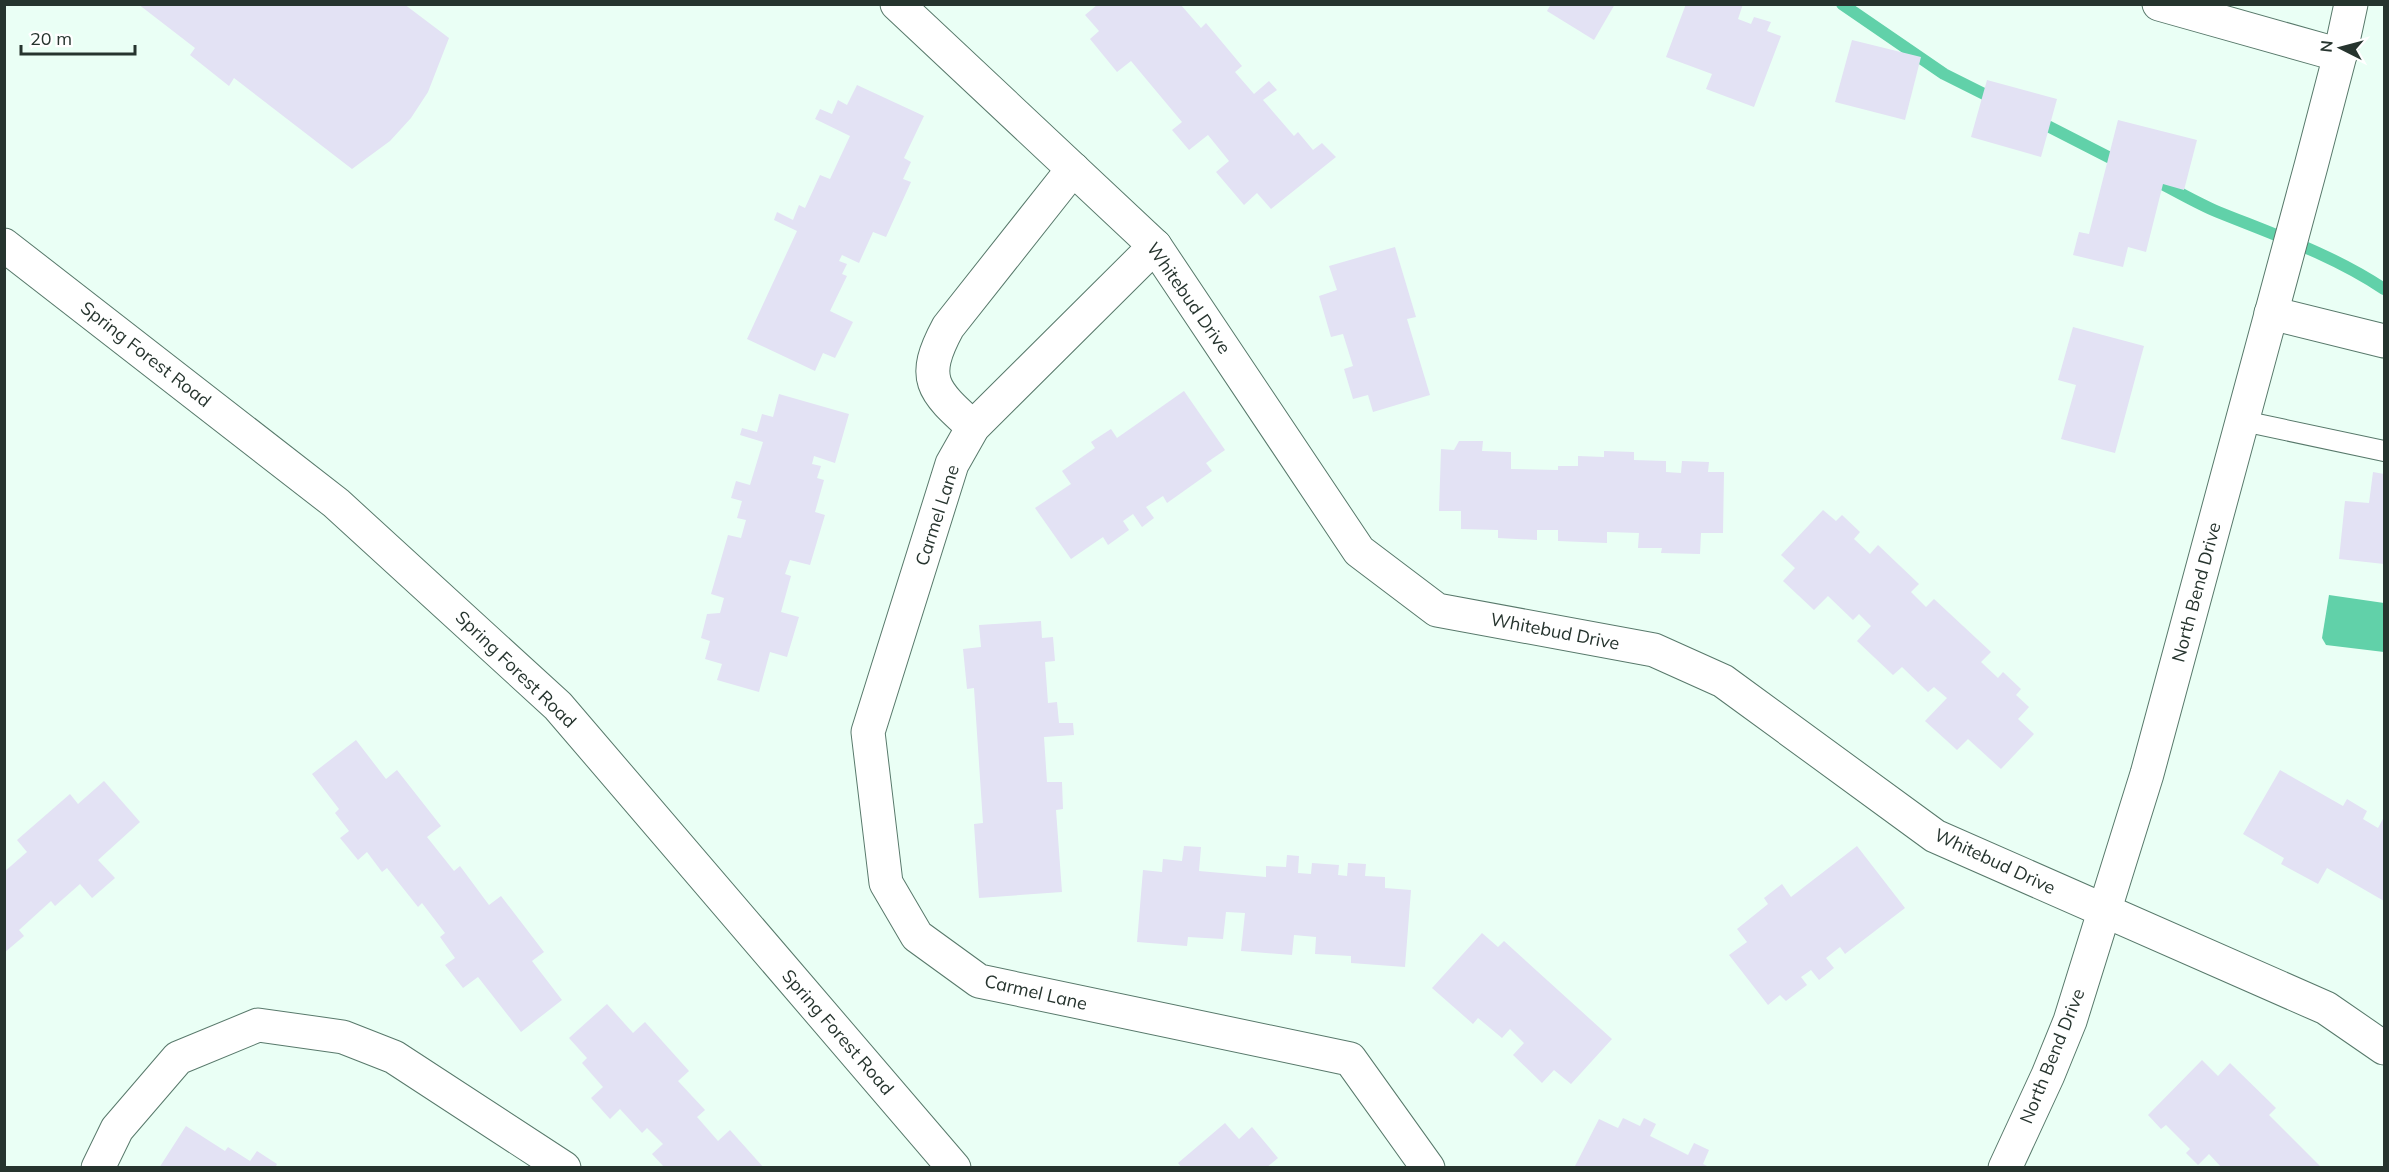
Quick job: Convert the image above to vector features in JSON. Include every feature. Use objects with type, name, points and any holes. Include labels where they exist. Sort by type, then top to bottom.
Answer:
[{"type":"street","name":"Whitebud Drive","points":[[897,4],[1155,246],[1359,551],[1437,610],[1653,650],[1723,681],[1935,836],[2326,1008],[2385,1048]]},
{"type":"street","points":[[2159,4],[2340,55]]},
{"type":"street","name":"North Bend Drive","points":[[2005,1167],[2066,1032],[2147,774],[2340,55],[2351,4]]},
{"type":"street","points":[[973,426],[944,401],[931,376],[935,350],[948,327],[1073,168]]},
{"type":"street","name":"Spring Forest Road","points":[[4,245],[336,503],[558,706],[954,1167]]},
{"type":"street","name":"Carmel Lane","points":[[1155,246],[973,426],[952,464],[868,732],[886,883],[917,936],[979,981],[1350,1059],[1428,1167]]},
{"type":"street","points":[[2271,313],[2385,340]]},
{"type":"street","points":[[98,1167],[117,1129],[178,1058],[258,1025],[343,1037],[394,1057],[564,1167]]},
{"type":"lane","points":[[2243,421],[2385,451]]},
{"type":"shaded area","points":[[2329,595],[2384,603],[2384,652],[2326,645],[2322,638]]},
{"type":"building","points":[[138,4],[404,4],[449,38],[428,92],[411,118],[390,141],[352,169],[234,78],[229,86],[190,55],[195,48]]},
{"type":"building","points":[[1551,4],[1615,4],[1594,40],[1547,11]]},
{"type":"building","points":[[1686,4],[1743,4],[1738,19],[1751,24],[1754,17],[1771,22],[1767,31],[1781,36],[1754,107],[1706,89],[1712,74],[1666,57]]},
{"type":"building","points":[[1097,5],[1181,5],[1201,28],[1206,23],[1242,66],[1235,72],[1254,94],[1269,81],[1277,90],[1263,100],[1294,136],[1298,132],[1313,150],[1322,143],[1336,157],[1271,209],[1257,193],[1244,205],[1216,172],[1229,161],[1208,135],[1189,150],[1172,130],[1182,122],[1131,61],[1117,72],[1090,39],[1099,31],[1085,15]]},
{"type":"building","points":[[1852,40],[1921,57],[1905,120],[1835,102]]},
{"type":"building","points":[[1987,80],[2057,99],[2041,157],[1971,137]]},
{"type":"building","points":[[857,85],[924,116],[904,158],[911,162],[903,179],[911,182],[886,237],[873,232],[859,263],[842,255],[839,261],[847,264],[842,274],[847,276],[830,311],[853,322],[835,358],[823,353],[815,371],[747,339],[797,231],[774,220],[777,212],[793,220],[799,205],[805,208],[820,175],[830,179],[850,136],[815,119],[820,109],[832,114],[838,100],[847,105]]},
{"type":"building","points":[[2118,120],[2197,140],[2184,190],[2163,184],[2146,252],[2128,247],[2123,267],[2073,255],[2079,232],[2089,234]]},
{"type":"building","points":[[1395,247],[1416,317],[1407,319],[1430,395],[1373,412],[1368,395],[1353,399],[1344,369],[1353,366],[1343,334],[1331,337],[1319,296],[1337,290],[1329,266]]},
{"type":"building","points":[[2073,327],[2144,346],[2115,453],[2061,439],[2076,385],[2058,380]]},
{"type":"building","points":[[1184,391],[1225,450],[1206,463],[1212,471],[1167,503],[1163,496],[1146,507],[1154,518],[1142,527],[1133,514],[1123,521],[1129,530],[1108,545],[1103,537],[1071,559],[1035,508],[1071,484],[1062,471],[1095,448],[1091,442],[1111,429],[1117,438]]},
{"type":"building","points":[[779,394],[849,414],[835,463],[814,456],[812,464],[821,466],[817,478],[824,480],[815,512],[825,515],[810,565],[790,560],[785,574],[791,576],[781,612],[799,617],[787,657],[770,652],[759,692],[717,680],[722,664],[705,659],[710,641],[701,638],[707,614],[720,613],[724,598],[711,594],[728,535],[741,538],[746,520],[737,518],[742,501],[731,498],[736,481],[750,485],[763,442],[740,435],[742,428],[757,432],[762,414],[773,417]]},
{"type":"building","points":[[1459,441],[1483,441],[1482,451],[1511,452],[1511,469],[1558,470],[1558,466],[1578,466],[1578,456],[1604,457],[1604,451],[1634,452],[1634,460],[1666,461],[1666,472],[1681,473],[1682,461],[1709,462],[1708,472],[1724,472],[1723,533],[1701,533],[1700,554],[1661,553],[1662,548],[1638,548],[1639,533],[1607,532],[1607,543],[1558,541],[1558,530],[1537,530],[1537,540],[1498,538],[1498,530],[1461,529],[1461,511],[1439,511],[1441,449],[1454,450]]},
{"type":"building","points":[[2373,472],[2384,474],[2384,564],[2339,559],[2345,501],[2369,503]]},
{"type":"building","points":[[1823,510],[1836,521],[1842,515],[1860,532],[1854,539],[1870,554],[1878,545],[1919,584],[1911,592],[1926,607],[1934,599],[1991,652],[1981,662],[1998,678],[2003,672],[2021,689],[2016,695],[2029,707],[2018,719],[2034,734],[2001,769],[1968,739],[1957,750],[1925,721],[1947,698],[1934,687],[1928,692],[1902,667],[1893,675],[1857,641],[1871,626],[1859,614],[1853,620],[1828,596],[1814,610],[1783,581],[1795,568],[1781,555]]},
{"type":"building","points":[[1041,621],[1042,638],[1053,637],[1055,661],[1045,662],[1048,703],[1057,702],[1059,723],[1073,723],[1074,735],[1044,737],[1047,782],[1062,782],[1063,809],[1056,810],[1062,892],[979,898],[974,824],[983,823],[974,688],[967,689],[963,649],[981,647],[979,625]]},
{"type":"building","points":[[356,740],[386,779],[397,770],[441,826],[427,837],[454,871],[460,866],[489,905],[501,896],[544,952],[532,961],[562,1000],[521,1032],[478,977],[463,988],[445,965],[455,958],[440,937],[445,933],[422,903],[418,907],[387,868],[382,872],[367,852],[358,860],[340,838],[349,831],[335,813],[339,809],[312,774]]},
{"type":"building","points":[[2280,770],[2343,806],[2347,799],[2367,811],[2363,819],[2378,828],[2384,817],[2384,901],[2327,868],[2318,884],[2281,864],[2284,858],[2243,834]]},
{"type":"building","points":[[104,781],[140,822],[98,860],[115,878],[92,898],[80,884],[55,906],[51,901],[19,930],[24,936],[4,953],[4,872],[27,852],[17,840],[70,794],[78,804]]},
{"type":"building","points":[[1184,846],[1201,847],[1199,871],[1266,877],[1266,866],[1286,867],[1287,855],[1299,856],[1298,873],[1311,874],[1312,863],[1339,865],[1338,875],[1347,876],[1348,863],[1366,864],[1365,876],[1385,877],[1385,888],[1411,890],[1405,967],[1351,963],[1351,956],[1315,954],[1316,937],[1294,935],[1292,955],[1241,951],[1245,913],[1226,912],[1223,939],[1188,937],[1187,946],[1137,942],[1143,870],[1162,872],[1163,859],[1182,861]]},
{"type":"building","points":[[1857,846],[1905,908],[1845,954],[1840,947],[1826,958],[1834,968],[1819,980],[1811,970],[1801,977],[1807,985],[1786,1001],[1780,995],[1768,1005],[1729,955],[1747,942],[1737,929],[1768,904],[1764,898],[1782,884],[1791,897]]},
{"type":"building","points":[[1482,933],[1498,947],[1504,941],[1612,1039],[1571,1084],[1554,1070],[1542,1083],[1513,1055],[1524,1043],[1510,1029],[1502,1038],[1478,1018],[1473,1024],[1432,988]]},
{"type":"building","points":[[607,1004],[633,1033],[645,1022],[689,1071],[678,1081],[705,1110],[697,1117],[718,1141],[730,1130],[764,1168],[665,1168],[652,1154],[663,1144],[647,1128],[642,1133],[620,1109],[610,1119],[591,1098],[603,1087],[582,1063],[587,1058],[569,1038]]},
{"type":"building","points":[[2202,1060],[2218,1076],[2230,1063],[2276,1108],[2269,1115],[2322,1168],[2222,1168],[2209,1154],[2198,1165],[2186,1153],[2190,1149],[2166,1125],[2161,1129],[2148,1115]]},
{"type":"building","points":[[1623,1118],[1640,1126],[1644,1118],[1656,1124],[1650,1136],[1688,1155],[1694,1143],[1709,1150],[1703,1164],[1711,1168],[1574,1168],[1599,1119],[1618,1128]]},
{"type":"building","points":[[1225,1123],[1239,1139],[1252,1127],[1278,1158],[1266,1168],[1182,1168],[1178,1163]]},
{"type":"building","points":[[186,1126],[225,1151],[228,1147],[250,1161],[257,1151],[277,1164],[275,1168],[159,1168]]},
{"type":"waterway","points":[[1842,4],[1944,74],[1996,100]]},
{"type":"waterway","points":[[2036,120],[2122,164]]},
{"type":"waterway","points":[[2148,177],[2209,208],[2324,256],[2384,289]]}]
